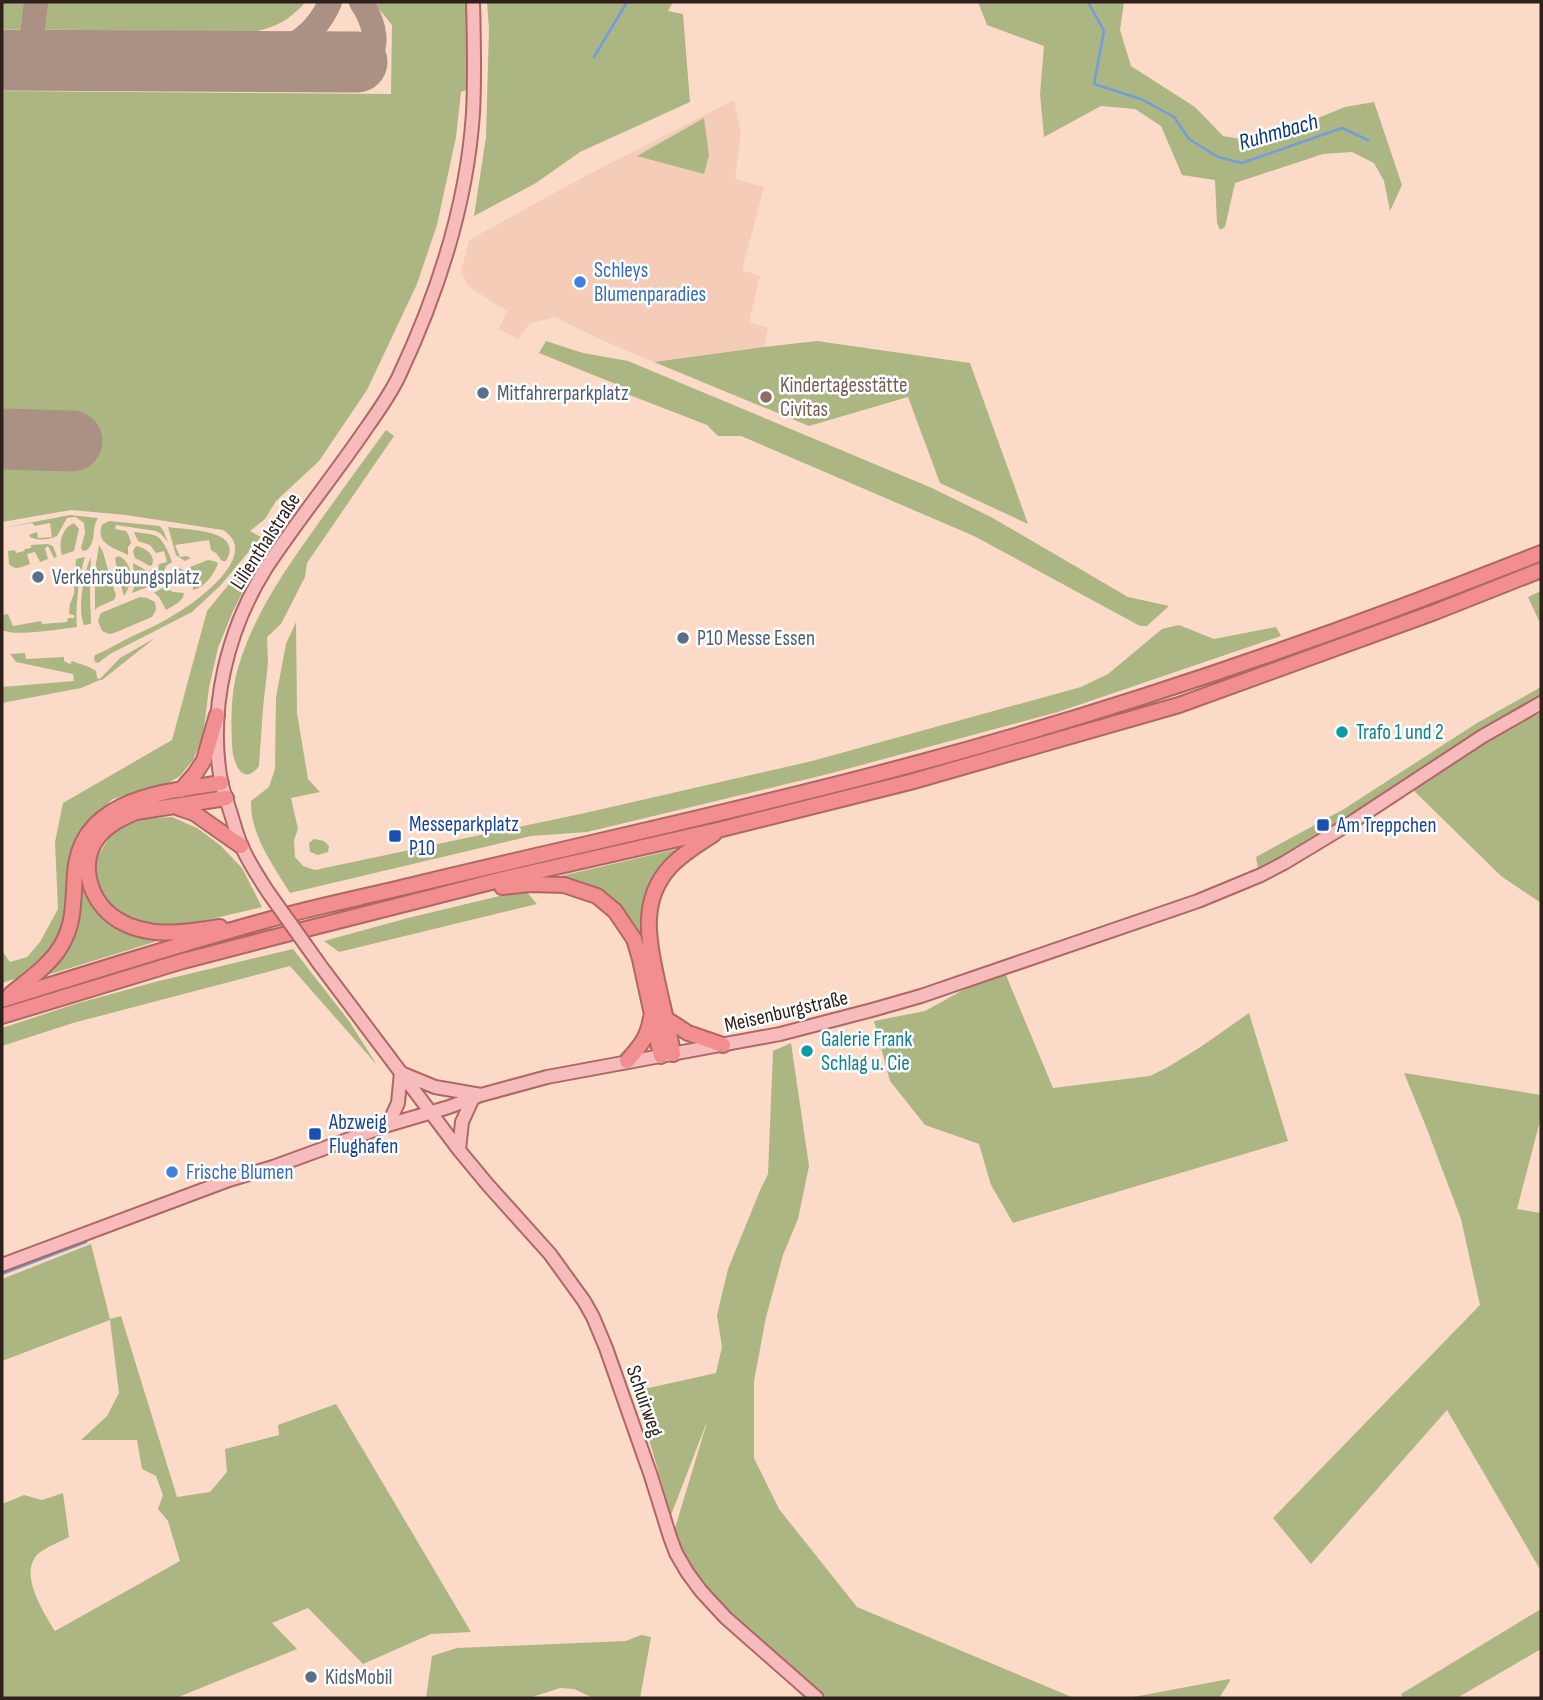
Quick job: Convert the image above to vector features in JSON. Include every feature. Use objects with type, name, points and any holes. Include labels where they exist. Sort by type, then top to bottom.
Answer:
[{"type":"highway","points":[[3,1000],[266,920],[767,802],[1007,739],[1284,650],[1541,553]]},
{"type":"highway","points":[[2,1016],[183,961],[503,879],[722,829],[910,782],[1179,705],[1435,612],[1541,570]]},
{"type":"highway","points":[[181,790],[204,760],[217,715]]},
{"type":"highway","points":[[3,1000],[44,967],[62,944],[72,917],[78,854],[84,838],[93,826],[116,808],[134,801],[221,783]]},
{"type":"highway","points":[[226,798],[136,812],[110,825],[98,837],[91,851],[88,880],[94,896],[106,911],[119,921],[137,928],[173,934],[266,920]]},
{"type":"highway","points":[[174,806],[194,813],[241,846]]},
{"type":"highway","points":[[627,1061],[643,1042],[658,1015],[648,916],[655,889],[671,866],[722,829]]},
{"type":"highway","points":[[455,892],[548,884],[564,885],[597,896],[615,911],[634,939],[658,1015],[667,1055]]},
{"type":"highway","points":[[658,1015],[688,1032],[723,1045]]},
{"type":"main road","name":"Lilienthalstraße","points":[[431,1112],[320,965],[255,872],[241,846],[221,783],[217,715],[222,676],[247,604],[265,569],[345,460],[397,381],[438,282],[455,230],[469,153],[475,63],[473,2]]},
{"type":"main road","name":"Meisenburgstraße","points":[[2,1265],[229,1180],[477,1097],[547,1077],[821,1024],[921,996],[1228,889],[1261,875],[1308,849],[1483,736],[1541,703]]},
{"type":"main road","points":[[388,1125],[398,1103],[401,1072],[435,1087],[477,1097],[462,1122],[459,1150]]},
{"type":"main road","name":"Schuirweg","points":[[431,1112],[488,1185],[550,1254],[572,1282],[593,1317],[651,1476],[670,1537],[687,1572],[726,1618],[817,1698]]},
{"type":"shaded area","points":[[734,100],[741,133],[735,179],[764,187],[742,270],[760,276],[749,322],[768,328],[764,347],[654,362],[555,317],[529,324],[518,339],[499,329],[507,311],[468,286],[461,272],[469,240],[576,181]]},
{"type":"green space","points":[[2,2],[304,2],[286,20],[253,32],[2,29]]},
{"type":"green space","points":[[373,2],[466,2],[466,90],[461,92],[456,137],[437,225],[417,284],[367,390],[319,461],[276,501],[265,519],[250,531],[261,537],[220,586],[192,612],[110,654],[98,663],[95,662],[95,655],[163,621],[199,598],[222,576],[235,551],[233,540],[223,530],[126,515],[71,510],[2,522],[2,91],[391,94],[392,25]]},
{"type":"green space","points":[[487,2],[673,2],[668,11],[683,14],[690,102],[580,152],[536,183],[474,216],[486,137],[489,29]]},
{"type":"green space","points":[[978,2],[1124,2],[1120,30],[1131,66],[1195,107],[1223,136],[1259,142],[1345,107],[1374,102],[1402,185],[1390,211],[1384,181],[1374,163],[1352,152],[1323,154],[1235,183],[1225,227],[1220,230],[1217,223],[1215,180],[1182,175],[1161,126],[1135,109],[1101,106],[1044,137],[1040,94],[1044,46],[987,25]]},
{"type":"green space","points":[[704,118],[709,155],[704,174],[637,156]]},
{"type":"green space","points":[[546,341],[583,353],[628,361],[932,488],[991,517],[1128,597],[1169,606],[1147,626],[1140,626],[974,536],[741,436],[718,436],[707,425],[627,394],[628,389],[539,353]]},
{"type":"green space","points":[[817,341],[970,363],[1028,524],[940,483],[908,397],[809,426],[654,362]]},
{"type":"green space","points":[[386,430],[394,436],[307,563],[305,577],[281,624],[267,637],[268,663],[259,766],[248,775],[243,773],[236,764],[232,750],[232,712],[235,680],[249,637],[294,558]]},
{"type":"green space","points":[[70,515],[98,518],[92,543],[87,550],[83,551],[81,548],[85,533],[84,523],[76,517],[67,518],[57,536],[47,539],[37,539],[29,535],[37,532],[38,538],[52,537],[50,523],[2,528]]},
{"type":"green space","points":[[109,521],[160,526],[168,542],[156,531],[116,525],[115,529],[126,531],[129,536],[131,543],[128,555],[107,544],[101,537],[102,525]]},
{"type":"green space","points":[[74,523],[79,529],[74,551],[62,555],[62,536],[66,528]]},
{"type":"green space","points":[[279,523],[282,528],[255,568],[218,648],[209,688],[203,736],[193,760],[180,776],[168,783],[113,799],[89,820],[78,834],[69,855],[67,914],[55,946],[40,966],[2,983],[2,951],[10,962],[27,957],[40,942],[58,909],[55,842],[63,803],[172,740],[207,611]]},
{"type":"green space","points":[[168,527],[221,537],[230,550],[226,561],[222,561],[211,550],[209,540],[175,545],[180,557],[191,558],[185,561],[176,555]]},
{"type":"green space","points":[[134,532],[153,535],[162,541],[172,562],[166,566],[163,574],[158,571],[159,564],[167,562],[164,551],[156,553],[150,545],[138,541]]},
{"type":"green space","points":[[31,545],[53,546],[57,557],[54,558],[48,546],[45,548],[48,559],[40,562],[35,552],[27,554],[30,564],[16,568],[9,564],[8,551],[15,550],[16,553],[31,548]]},
{"type":"green space","points":[[99,545],[110,577],[118,575],[115,558],[119,556],[124,559],[131,574],[124,596],[119,579],[111,581],[116,595],[114,600],[95,610],[95,570]]},
{"type":"green space","points":[[136,546],[149,552],[153,558],[152,565],[135,558],[133,551]]},
{"type":"green space","points":[[85,557],[78,592],[77,627],[28,633],[2,630],[2,615],[8,614],[13,626],[41,621],[42,624],[67,622],[68,618],[74,618],[74,615],[69,614],[74,594],[76,559]]},
{"type":"green space","points":[[91,557],[91,624],[84,625],[81,610],[82,591]]},
{"type":"green space","points":[[208,560],[218,563],[214,572],[209,580],[193,590],[190,567]]},
{"type":"green space","points":[[133,563],[160,578],[161,582],[132,593],[135,585]]},
{"type":"green space","points":[[178,568],[184,571],[187,577],[184,583],[178,586],[172,583],[169,577],[172,571]]},
{"type":"green space","points":[[164,587],[173,592],[184,593],[180,601],[166,610],[154,593]]},
{"type":"green space","points":[[1541,591],[1541,625],[1528,597]]},
{"type":"green space","points":[[140,597],[155,602],[156,610],[152,617],[114,633],[102,631],[98,621],[101,613]]},
{"type":"green space","points":[[296,622],[297,713],[308,779],[320,792],[291,798],[298,829],[294,840],[295,857],[303,866],[315,870],[585,813],[812,761],[1081,687],[1108,674],[1162,629],[1179,625],[1214,639],[1276,627],[1281,636],[1058,712],[828,774],[587,832],[531,836],[290,893],[258,838],[251,801],[269,787],[275,769],[276,697],[286,644]]},
{"type":"green space","points":[[155,638],[102,680],[81,688],[2,703],[2,687],[74,681],[73,674],[16,662],[10,654],[25,653],[26,659],[64,657],[64,661],[70,664],[72,661],[93,669],[100,679],[120,658]]},
{"type":"green space","points":[[1541,687],[1541,702],[1259,874],[1256,857],[1344,809],[1477,723]]},
{"type":"green space","points":[[1541,713],[1541,903],[1501,876],[1408,785],[1483,738]]},
{"type":"green space","points":[[172,817],[197,828],[220,845],[242,868],[262,907],[173,928],[138,921],[110,907],[97,886],[96,859],[115,828],[138,819]]},
{"type":"green space","points":[[314,839],[324,841],[329,846],[328,852],[318,855],[310,852],[309,843]]},
{"type":"green space","points":[[690,846],[652,881],[650,968],[621,911],[548,879]]},
{"type":"green space","points":[[82,882],[97,908],[114,924],[135,934],[164,939],[41,977],[59,960],[75,931]]},
{"type":"green space","points":[[525,890],[537,904],[339,952],[324,941],[408,918]]},
{"type":"green space","points":[[293,949],[349,1021],[377,1065],[290,966],[73,1023],[2,1046],[2,1028],[155,982]]},
{"type":"green space","points":[[1003,968],[1053,1088],[1150,1076],[1202,1046],[1249,1013],[1288,1141],[1013,1223],[991,1185],[979,1144],[925,1125],[890,1081],[874,1021],[925,1011]]},
{"type":"green space","points":[[791,1043],[809,1166],[798,1219],[783,1255],[766,1317],[754,1381],[754,1458],[779,1509],[857,1607],[1074,1698],[827,1698],[722,1606],[693,1572],[678,1541],[675,1528],[708,1419],[671,1515],[635,1391],[716,1373],[722,1347],[717,1315],[728,1269],[768,1174],[773,1051]]},
{"type":"green space","points":[[1404,1073],[1541,1095],[1541,1117],[1517,1209],[1541,1213],[1541,1571],[1447,1410],[1311,1564],[1273,1518],[1480,1305],[1461,1219]]},
{"type":"green space","points":[[91,1244],[110,1319],[121,1316],[177,1497],[210,1492],[227,1472],[225,1449],[279,1435],[278,1425],[336,1404],[471,1632],[431,1634],[363,1664],[308,1608],[272,1623],[297,1649],[176,1698],[2,1698],[2,1504],[24,1495],[42,1500],[63,1493],[69,1537],[39,1553],[33,1561],[31,1571],[35,1592],[55,1631],[180,1561],[168,1521],[158,1509],[163,1495],[156,1476],[142,1469],[137,1440],[81,1440],[107,1416],[119,1393],[110,1320],[2,1361],[2,1279]]},
{"type":"green space","points":[[1541,1609],[1541,1649],[1457,1698],[1403,1698],[1401,1694]]},
{"type":"green space","points":[[641,1635],[651,1637],[640,1698],[593,1698],[574,1689],[560,1688],[529,1698],[426,1698],[432,1656],[457,1648],[626,1641]]},
{"type":"green space","points":[[1229,1679],[1219,1698],[1128,1698]]},
{"type":"waterway","points":[[594,57],[627,2]]},
{"type":"waterway","name":"Ruhmbach","points":[[1088,2],[1104,31],[1094,84],[1141,99],[1174,117],[1189,139],[1218,157],[1242,163],[1342,128],[1368,140]]},
{"type":"waterway","points":[[2,1274],[86,1242]]},
{"type":"taxiway","points":[[29,60],[36,2]]},
{"type":"taxiway","points":[[219,61],[253,57],[284,49],[310,31],[330,2]]},
{"type":"taxiway","points":[[357,62],[372,52],[374,44],[373,27],[361,2]]},
{"type":"runway","points":[[2,60],[357,62]]},
{"type":"runway","points":[[2,439],[72,441]]},
{"type":"place","name":"Schleys Blumenparadies","points":[[580,282]]},
{"type":"place","name":"Mitfahrerparkplatz","points":[[483,393]]},
{"type":"place","name":"Kindertagesstätte Civitas","points":[[766,397]]},
{"type":"place","name":"Verkehrsübungsplatz","points":[[38,577]]},
{"type":"place","name":"P10 Messe Essen","points":[[683,638]]},
{"type":"place","name":"Trafo 1 und 2","points":[[1342,732]]},
{"type":"place","name":"Am Treppchen","points":[[1323,825]]},
{"type":"place","name":"Messeparkplatz P10","points":[[395,836]]},
{"type":"place","name":"Galerie Frank Schlag u. Cie","points":[[807,1051]]},
{"type":"place","name":"Abzweig Flughafen","points":[[315,1134]]},
{"type":"place","name":"Frische Blumen","points":[[172,1172]]},
{"type":"place","name":"KidsMobil","points":[[311,1677]]}]
